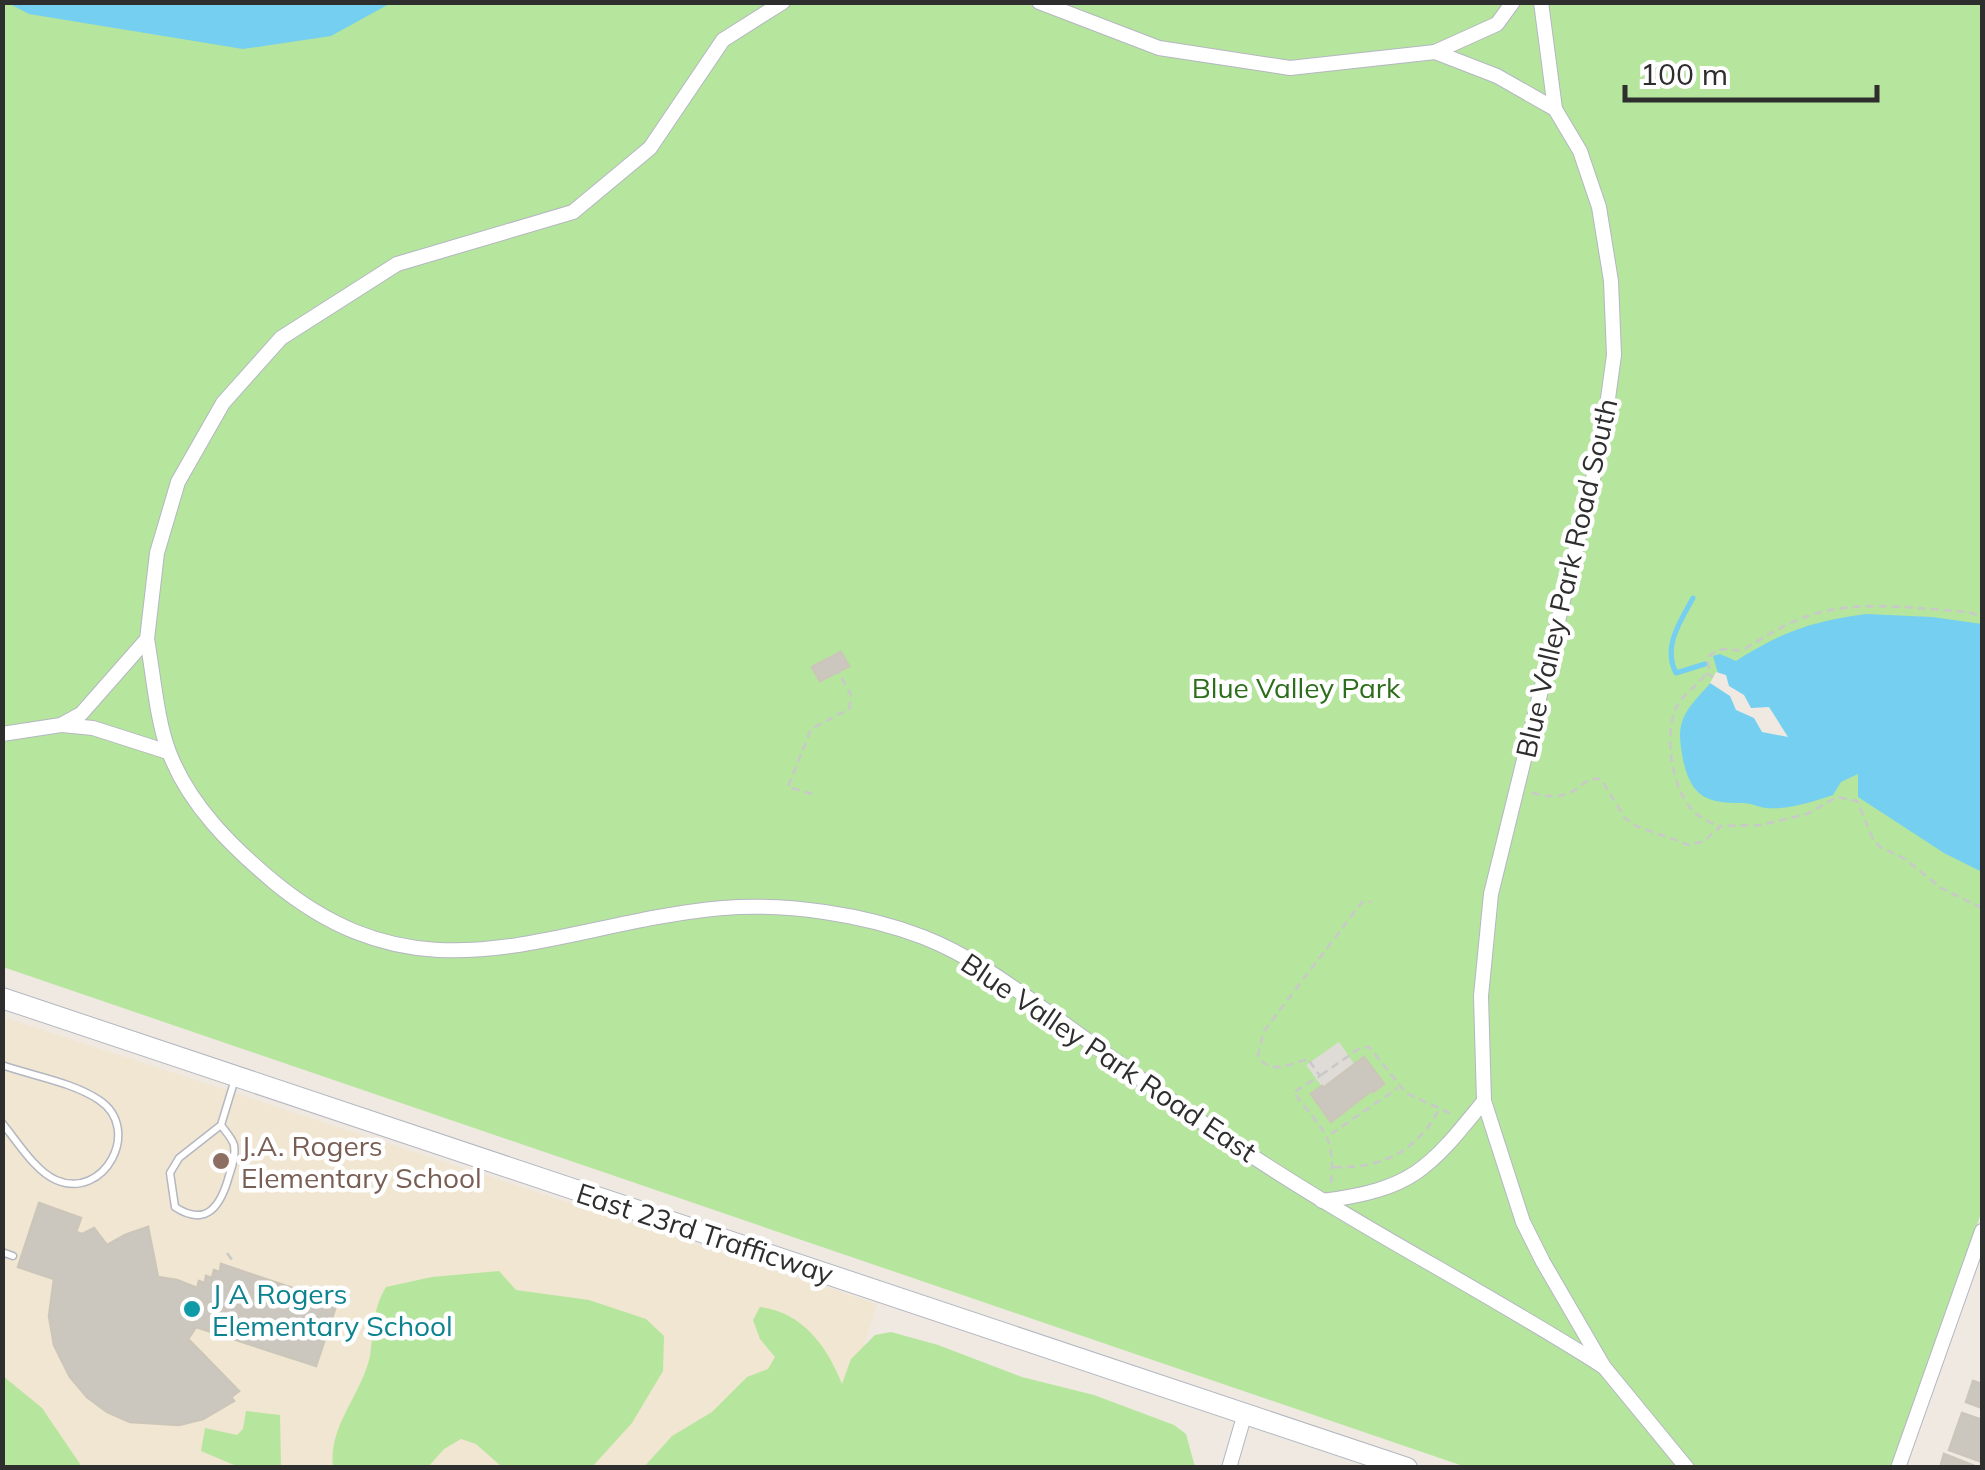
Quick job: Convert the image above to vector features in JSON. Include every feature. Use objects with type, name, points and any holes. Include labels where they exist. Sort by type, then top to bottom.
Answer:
[{"type":"main road","name":"East 23rd Trafficway","points":[[2,998],[1407,1468]]},
{"type":"street","name":"Blue Valley Park Road East","points":[[783,2],[723,40],[650,148],[573,212],[397,264],[281,338],[224,403],[178,482],[157,553],[147,639],[168,752],[196,801],[238,851],[303,906],[347,928],[411,949],[479,952],[724,908],[779,908],[860,919],[921,936],[976,961],[1222,1136],[1604,1367]]},
{"type":"street","points":[[1039,2],[1159,48],[1290,68],[1435,52],[1496,24],[1513,2]]},
{"type":"street","name":"Blue Valley Park Road South","points":[[1542,2],[1555,109],[1580,151],[1599,207],[1611,281],[1614,355],[1602,442],[1542,698],[1499,855],[1484,943],[1484,1101],[1522,1222],[1604,1367],[1687,1468]]},
{"type":"street","points":[[1435,52],[1497,76],[1555,109]]},
{"type":"street","points":[[61,725],[81,714],[147,639]]},
{"type":"street","points":[[2,734],[61,725],[93,728],[168,752]]},
{"type":"street","points":[[1328,1200],[1375,1194],[1400,1184],[1428,1165],[1484,1101]]},
{"type":"street","points":[[1898,1468],[1982,1231]]},
{"type":"street","points":[[1229,1468],[1245,1413]]},
{"type":"lane","points":[[2,1066],[100,1101],[114,1115],[120,1129],[119,1144],[101,1173],[86,1182],[69,1184],[54,1180],[42,1170],[2,1124]]},
{"type":"lane","points":[[221,1125],[234,1146],[234,1162],[222,1201],[199,1216],[187,1214],[176,1206],[170,1173],[179,1158],[221,1125],[235,1077]]},
{"type":"lane","points":[[2,1252],[14,1256]]},
{"type":"path","points":[[1982,618],[1969,612],[1875,607],[1814,614],[1741,651],[1724,648],[1714,652],[1707,658],[1710,667],[1706,673],[1676,708],[1672,752],[1674,768],[1696,814],[1720,826],[1761,825],[1807,814],[1836,798],[1856,801],[1880,847],[1905,858],[1942,888],[1982,908]]},
{"type":"path","points":[[812,794],[788,787],[811,729],[849,710],[852,696],[838,671]]},
{"type":"path","points":[[1706,673],[1713,678]]},
{"type":"path","points":[[1516,790],[1550,797],[1566,795],[1594,777],[1606,784],[1625,818],[1636,826],[1689,846],[1704,841],[1720,826]]},
{"type":"path","points":[[1320,1076],[1308,1059],[1274,1068],[1267,1066],[1258,1054],[1260,1041],[1343,924],[1362,902],[1371,902]]},
{"type":"path","points":[[1328,1200],[1333,1167],[1329,1135],[1294,1092],[1360,1048],[1369,1047],[1400,1087],[1439,1110],[1470,1117]]},
{"type":"path","points":[[1329,1135],[1400,1087]]},
{"type":"path","points":[[1333,1167],[1376,1164],[1402,1152],[1420,1138],[1439,1110]]},
{"type":"path","points":[[227,1253],[233,1261]]},
{"type":"shaded area","name":"J.A. Rogers Elementary School","points":[[3,1017],[877,1304],[826,1467],[3,1468]]},
{"type":"shaded area","points":[[1339,1042],[1355,1065],[1323,1088],[1306,1065]]},
{"type":"green space","name":"Blue Valley Park","points":[[3,3],[1982,3],[1982,1210],[1926,1377],[1890,1467],[1466,1467],[3,967]]},
{"type":"green space","points":[[499,1271],[516,1290],[589,1300],[646,1319],[664,1336],[663,1371],[632,1423],[592,1467],[502,1467],[476,1444],[461,1439],[444,1449],[428,1467],[333,1467],[340,1424],[366,1370],[376,1312],[386,1287],[432,1277]]},
{"type":"green space","points":[[760,1307],[788,1316],[811,1333],[842,1384],[851,1359],[875,1335],[891,1332],[1022,1377],[1094,1395],[1174,1425],[1186,1434],[1195,1467],[644,1467],[672,1436],[712,1412],[747,1377],[768,1369],[775,1357],[760,1339],[753,1320]]},
{"type":"green space","points":[[3,1376],[42,1408],[82,1467],[3,1467]]},
{"type":"green space","points":[[246,1411],[280,1415],[281,1467],[239,1467],[201,1451],[205,1428],[237,1435],[243,1429]]},
{"type":"water","points":[[8,3],[391,3],[331,36],[243,49],[29,14]]},
{"type":"water","points":[[1866,614],[1982,624],[1982,872],[1944,853],[1858,797],[1858,774],[1841,782],[1833,795],[1774,808],[1711,800],[1691,783],[1683,760],[1681,727],[1689,709],[1718,673],[1713,656],[1720,654],[1736,661],[1798,629]]},
{"type":"pier","points":[[1716,672],[1726,675],[1729,686],[1744,695],[1751,708],[1769,707],[1788,737],[1762,732],[1754,718],[1736,710],[1730,696],[1710,683]]},
{"type":"building","points":[[841,652],[849,666],[820,681],[812,667]]},
{"type":"building","points":[[1364,1057],[1384,1084],[1331,1122],[1311,1094]]},
{"type":"building","name":"J A Rogers Elementary School","points":[[39,1203],[81,1218],[76,1232],[82,1234],[94,1228],[107,1245],[148,1227],[158,1277],[197,1288],[199,1281],[205,1283],[206,1276],[212,1278],[214,1270],[220,1272],[221,1264],[337,1303],[316,1366],[196,1327],[188,1339],[239,1391],[231,1397],[234,1401],[203,1419],[179,1425],[130,1422],[107,1412],[70,1377],[54,1345],[49,1316],[54,1279],[18,1267]]},
{"type":"building","points":[[1973,1381],[1982,1384],[1982,1408],[1966,1402]]},
{"type":"building","points":[[1962,1413],[1982,1420],[1982,1462],[1949,1450]]},
{"type":"building","points":[[1944,1454],[1975,1466],[1975,1468],[1940,1468]]},
{"type":"waterway","points":[[1693,598],[1675,634],[1672,663],[1676,673],[1705,664]]},
{"type":"place","name":"J.A. Rogers Elementary School","points":[[221,1161]]},
{"type":"place","name":"J A Rogers Elementary School","points":[[192,1309]]}]
